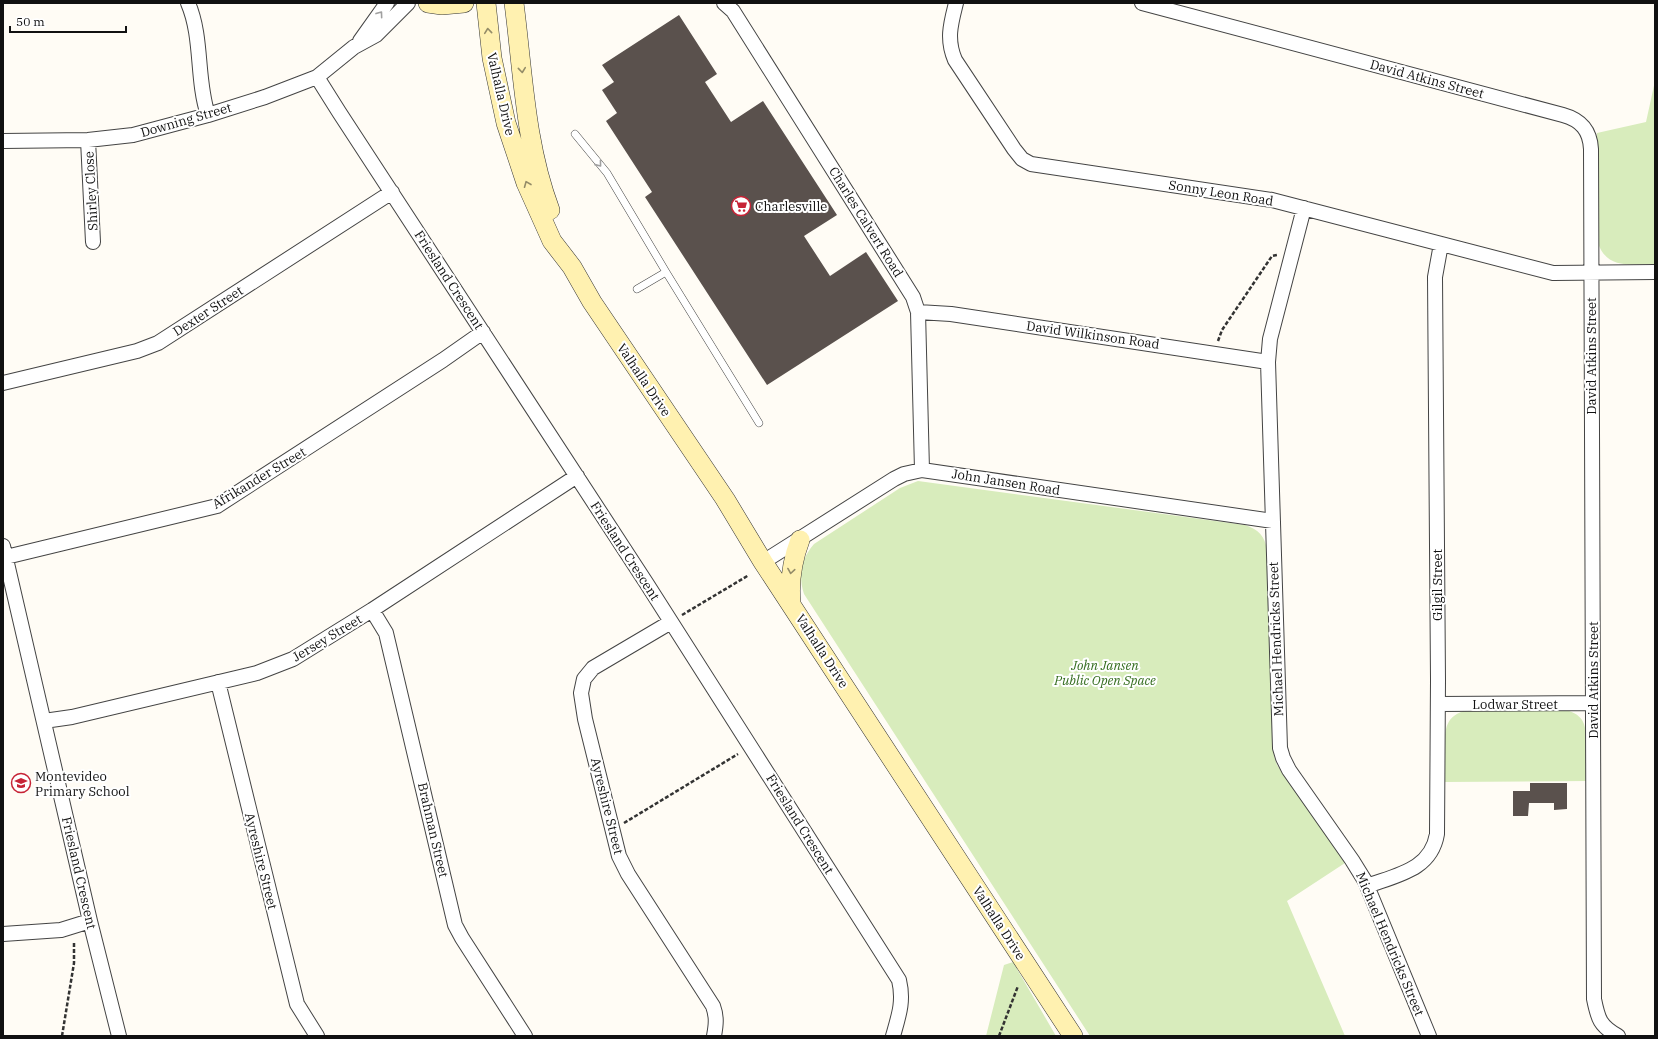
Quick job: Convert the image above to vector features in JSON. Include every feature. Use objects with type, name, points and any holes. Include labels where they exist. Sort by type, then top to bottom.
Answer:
[{"type":"main road","points":[[428,3],[464,3]]},
{"type":"main road","name":"Valhalla Drive","points":[[486,3],[492,58],[506,123],[516,156],[552,241],[572,266]]},
{"type":"main road","name":"Valhalla Drive","points":[[514,3],[527,119],[534,156],[550,208],[572,266],[592,302],[725,499],[763,562],[1073,1036]]},
{"type":"main road","points":[[791,603],[790,576],[794,556],[800,540]]},
{"type":"street","points":[[188,3],[196,27],[203,101],[208,115]]},
{"type":"street","name":"Downing Street","points":[[354,47],[387,3]]},
{"type":"street","name":"Downing Street","points":[[3,141],[88,140],[133,135],[208,115],[265,97],[317,77],[354,47],[376,35],[408,3]]},
{"type":"street","name":"Sonny Leon Road","points":[[956,3],[949,35],[955,60],[1014,149],[1026,162],[1036,166],[1272,200],[1553,273],[1655,272]]},
{"type":"street","name":"David Atkins Street","points":[[1142,3],[1556,113],[1577,120],[1584,126],[1591,142],[1594,999],[1598,1018],[1607,1030],[1618,1036]]},
{"type":"street","name":"Charles Calvert Road","points":[[731,6],[913,297],[918,312],[922,470]]},
{"type":"street","name":"Friesland Crescent","points":[[317,77],[577,476],[899,980],[902,991],[902,1005],[893,1036]]},
{"type":"street","name":"Shirley Close","points":[[88,140],[93,242]]},
{"type":"street","name":"Dexter Street","points":[[3,383],[137,352],[158,343],[392,192]]},
{"type":"street","name":"Michael Hendricks Street","points":[[1304,208],[1270,340],[1268,362],[1280,748],[1289,770],[1359,869],[1429,1036]]},
{"type":"street","name":"Gilgil Street","points":[[1367,886],[1409,870],[1431,853],[1436,844],[1438,704],[1435,277],[1441,244]]},
{"type":"street","name":"David Wilkinson Road","points":[[918,312],[951,314],[1268,362]]},
{"type":"street","name":"Afrikander Street","points":[[4,551],[217,506],[443,360],[483,332]]},
{"type":"street","name":"John Jansen Road","points":[[763,562],[800,540],[894,479],[904,474],[922,470],[1273,521]]},
{"type":"street","name":"Jersey Street","points":[[44,721],[72,717],[257,673],[293,659],[372,610],[577,476]]},
{"type":"street","name":"Friesland Crescent","points":[[4,551],[90,921],[119,1036]]},
{"type":"street","name":"Brahman Street","points":[[372,610],[386,633],[455,925],[525,1036]]},
{"type":"street","name":"Ayreshire Street","points":[[671,622],[593,668],[584,679],[581,693],[585,719],[619,856],[628,874],[713,1006],[716,1021],[714,1036]]},
{"type":"street","name":"Ayreshire Street","points":[[218,682],[296,1004],[317,1036]]},
{"type":"street","name":"Lodwar Street","points":[[1438,704],[1593,703]]},
{"type":"street","points":[[3,934],[61,930],[90,921]]},
{"type":"lane","points":[[575,134],[607,173],[666,272],[759,422]]},
{"type":"lane","points":[[637,288],[666,272]]},
{"type":"path","points":[[1214,354],[1222,330],[1272,256],[1292,255]]},
{"type":"path","points":[[671,622],[749,575]]},
{"type":"path","points":[[613,830],[750,746]]},
{"type":"path","points":[[62,1036],[74,963],[74,926]]},
{"type":"path","points":[[999,1036],[1018,986]]},
{"type":"green space","points":[[1655,81],[1655,264],[1621,264],[1607,258],[1602,252],[1598,243],[1597,133],[1646,122]]},
{"type":"green space","name":"John Jansen Public Open Space","points":[[918,481],[1245,525],[1257,531],[1263,537],[1267,550],[1274,756],[1277,765],[1345,863],[1287,901],[1345,1036],[1090,1036],[804,594],[801,580],[802,568],[806,555],[814,544],[900,488]]},
{"type":"green space","points":[[1468,710],[1566,710],[1573,713],[1582,720],[1584,725],[1587,781],[1444,782],[1444,742],[1446,729],[1451,719],[1455,715]]},
{"type":"green space","points":[[1013,962],[1056,1036],[986,1036],[1004,965]]},
{"type":"building","name":"Charlesville","points":[[679,15],[717,74],[705,82],[731,122],[763,101],[837,215],[804,236],[830,276],[866,252],[898,301],[767,385],[645,197],[652,192],[606,121],[617,113],[602,90],[614,82],[602,65]]},
{"type":"building","points":[[1530,783],[1567,783],[1567,809],[1554,810],[1554,803],[1529,803],[1528,816],[1513,816],[1513,791],[1530,791]]},
{"type":"place","name":"Charlesville","points":[[741,206]]},
{"type":"place","name":"Montevideo Primary School","points":[[21,783]]}]
